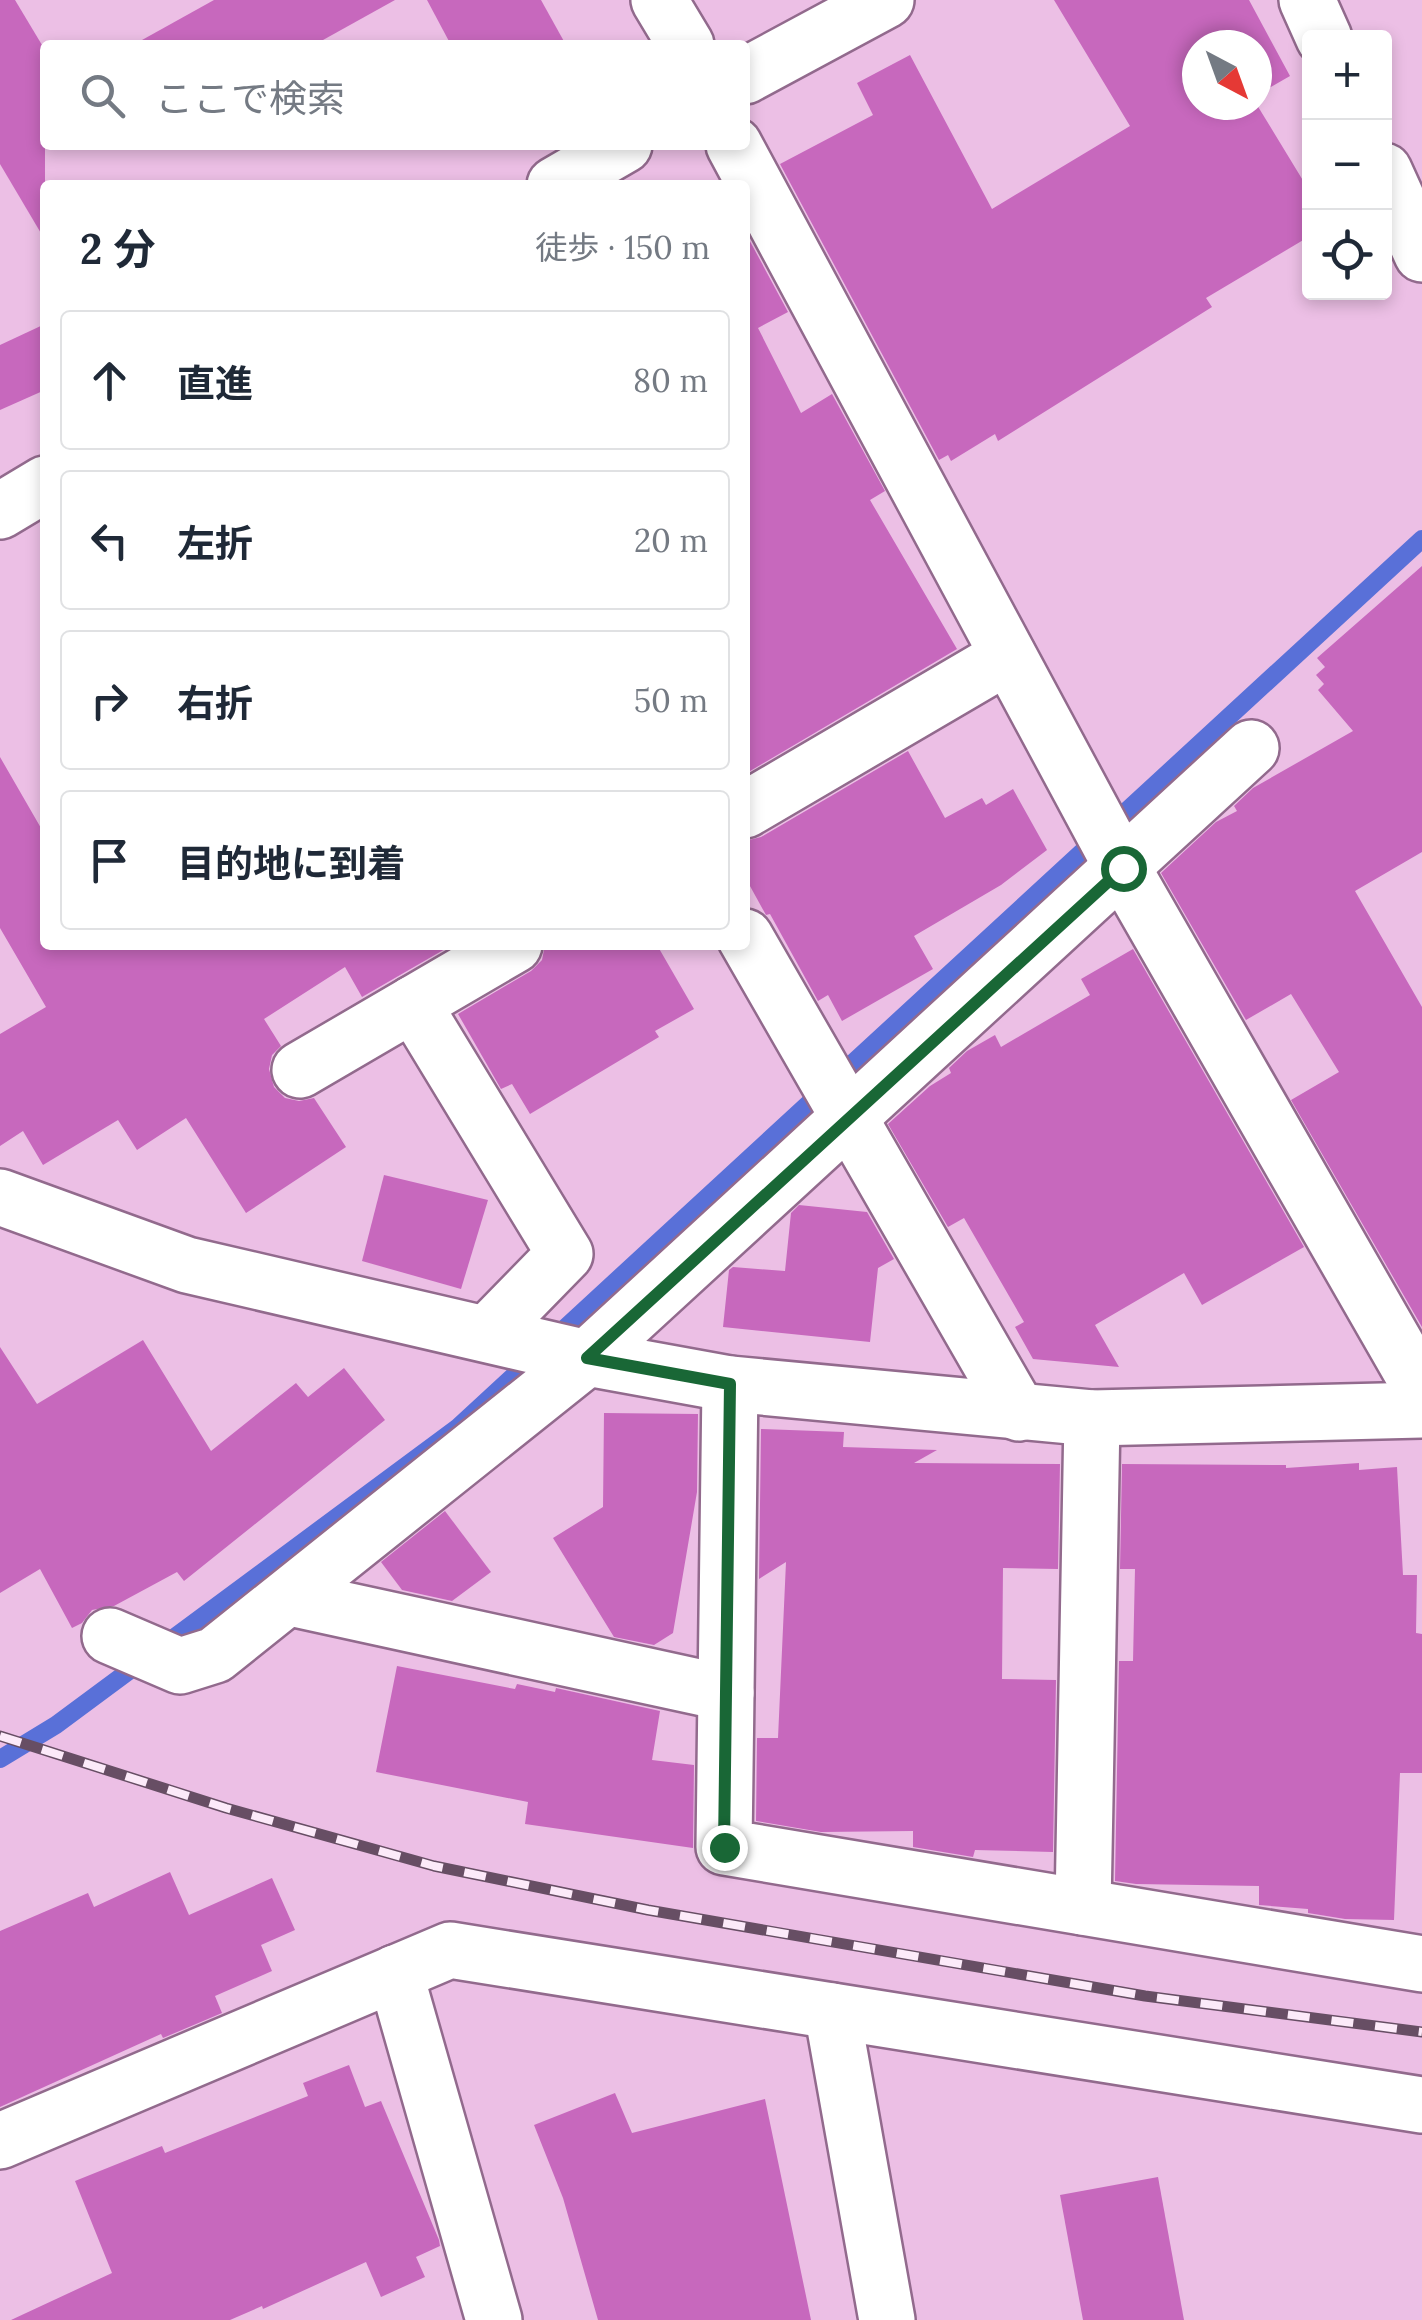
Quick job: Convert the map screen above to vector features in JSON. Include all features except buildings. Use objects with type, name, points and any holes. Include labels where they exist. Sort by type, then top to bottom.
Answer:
[{"type":"street","points":[[659,0],[683,40]]},
{"type":"street","points":[[750,73],[886,0]]},
{"type":"street","points":[[1306,0],[1320,30]]},
{"type":"street","points":[[564,180],[615,150]]},
{"type":"street","points":[[737,150],[1110,844],[1422,1390]]},
{"type":"street","points":[[1392,188],[1422,254]]},
{"type":"street","points":[[0,510],[40,487]]},
{"type":"street","points":[[750,807],[1008,656]]},
{"type":"street","points":[[137,1647],[180,1666],[215,1655],[290,1598],[575,1356],[838,1095],[1110,844],[1251,748]]},
{"type":"street","points":[[750,946],[1019,1413]]},
{"type":"street","points":[[300,1070],[505,950]]},
{"type":"street","points":[[413,1004],[565,1254],[497,1337]]},
{"type":"street","points":[[0,1197],[187,1265],[575,1356],[730,1384],[1092,1418],[1422,1410]]},
{"type":"street","points":[[730,1384],[724,1847],[1422,1964]]},
{"type":"street","points":[[1083,1907],[1092,1418]]},
{"type":"street","points":[[290,1598],[726,1693]]},
{"type":"street","points":[[0,2142],[450,1950],[1422,2104]]},
{"type":"street","points":[[395,1973],[485,2317]]},
{"type":"street","points":[[832,2011],[887,2320]]},
{"type":"waterway","points":[[553,1339],[1422,539]]},
{"type":"waterway","points":[[0,1759],[56,1725],[457,1428],[534,1357]]},
{"type":"railway","points":[[0,1736],[226,1808],[434,1866],[648,1910],[1145,1996],[1422,2032]]},
{"type":"route","points":[[724,1847],[730,1384],[587,1358],[1123,868]]}]
